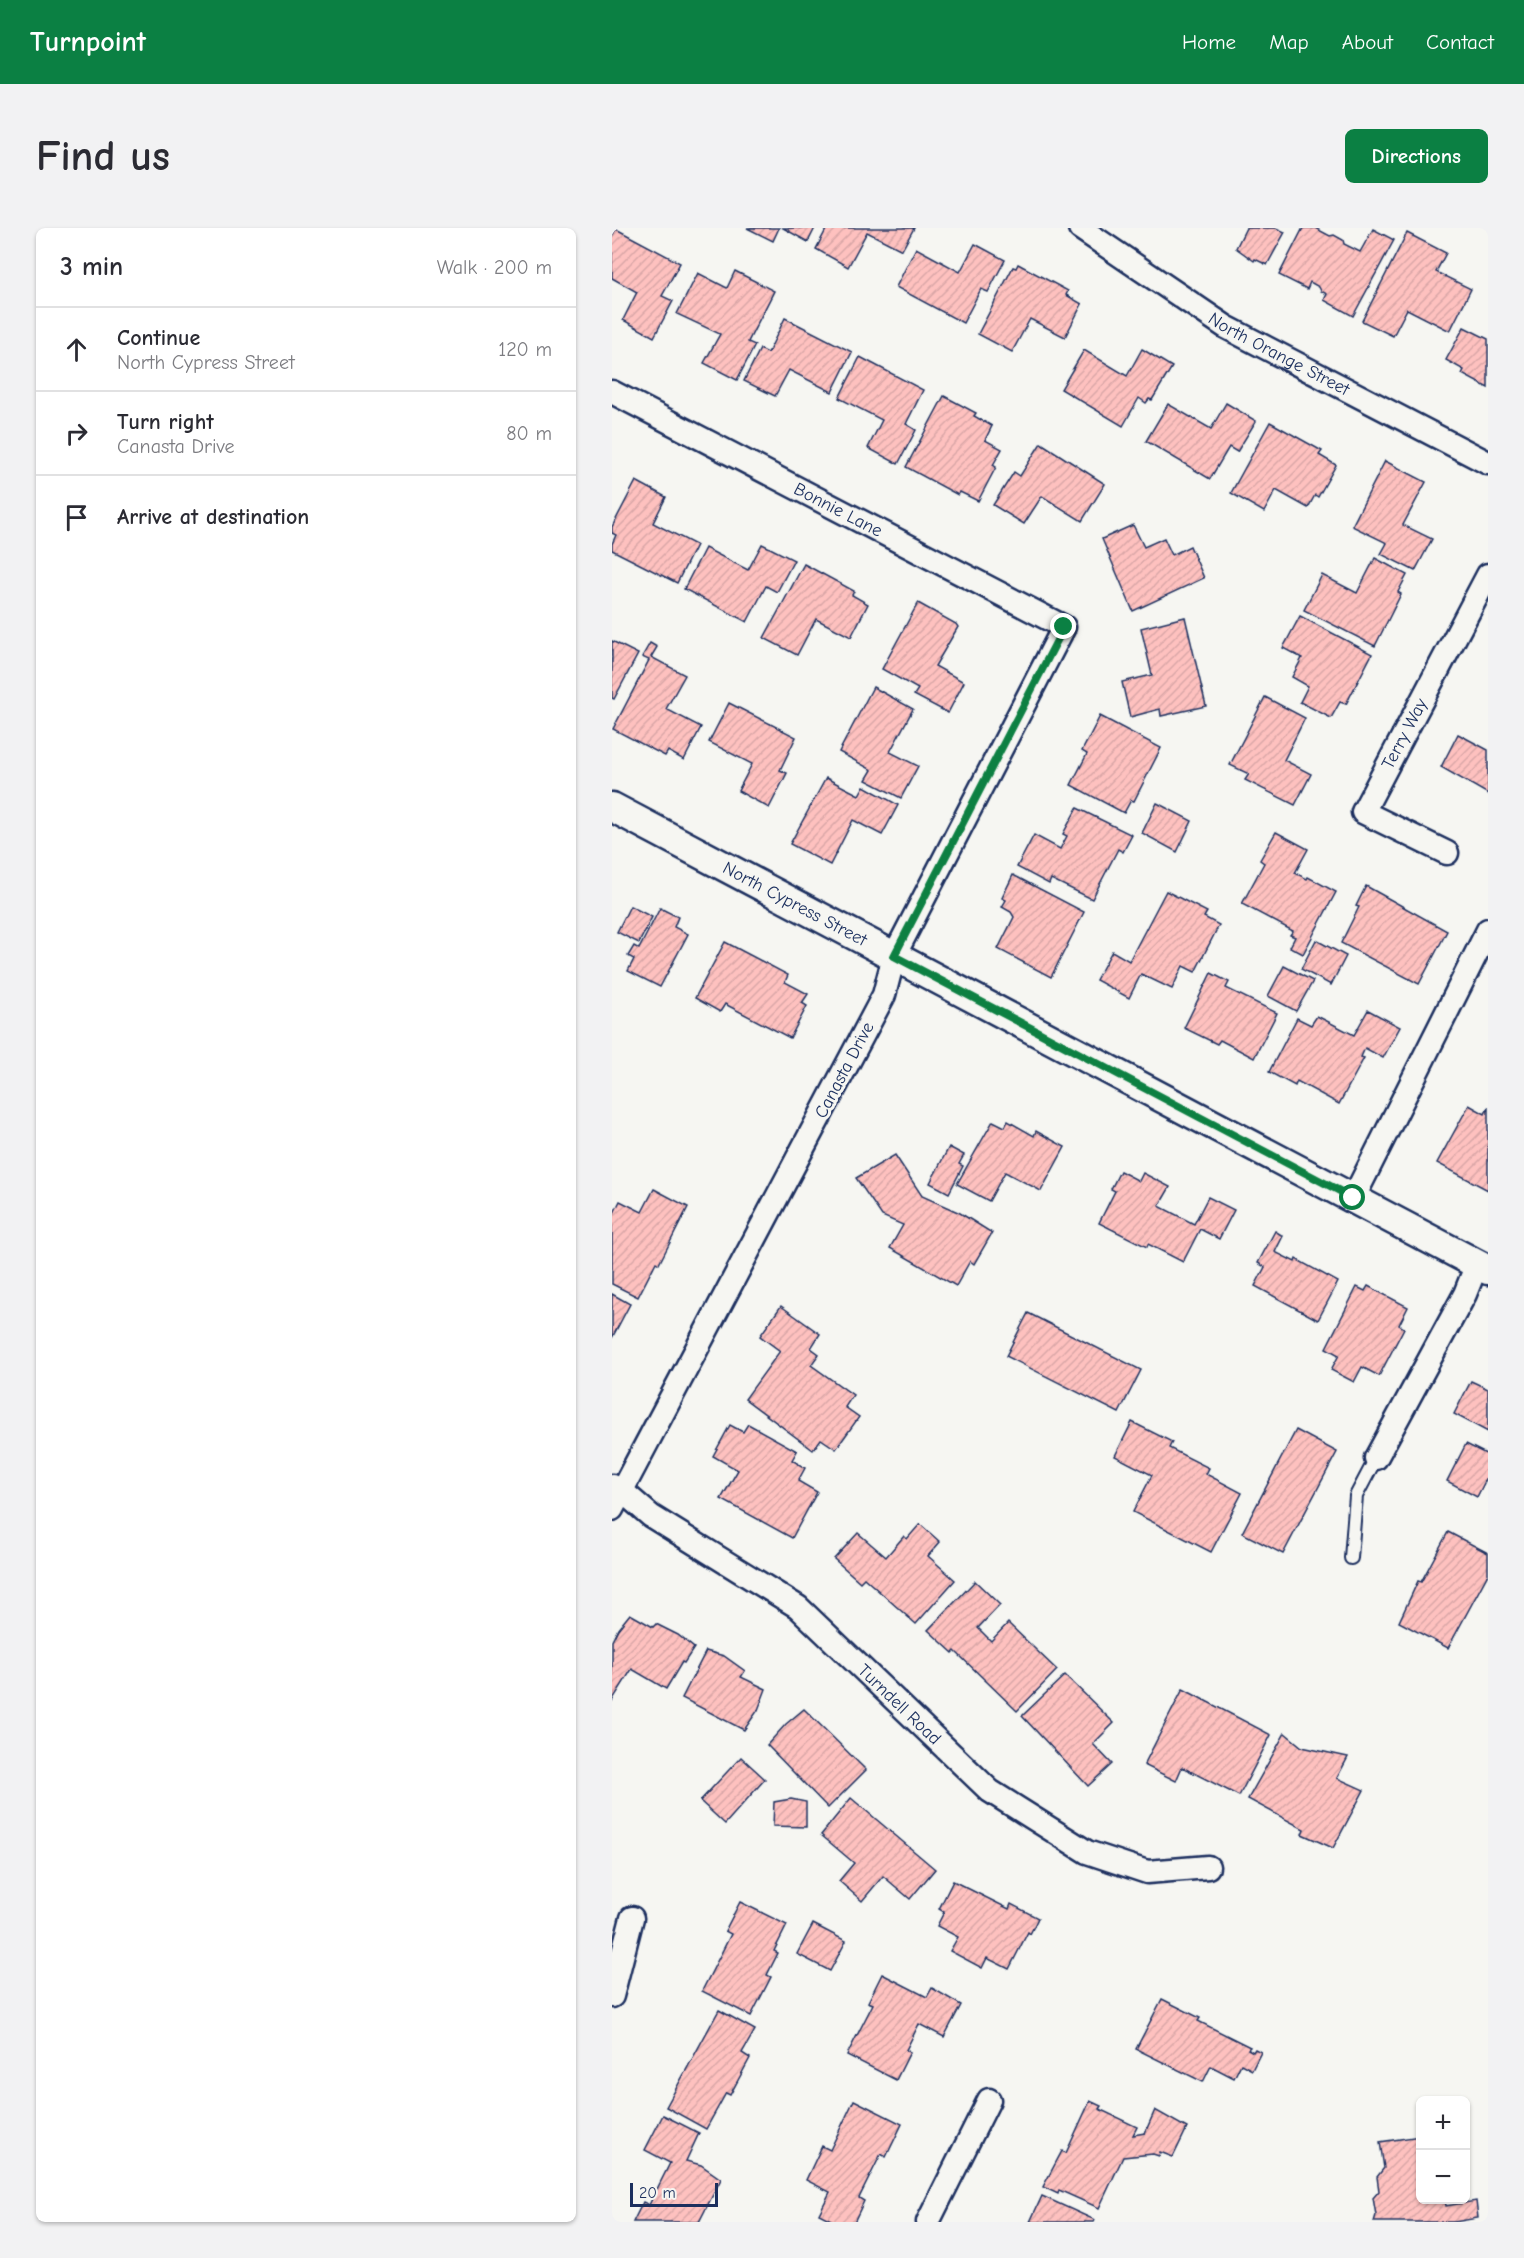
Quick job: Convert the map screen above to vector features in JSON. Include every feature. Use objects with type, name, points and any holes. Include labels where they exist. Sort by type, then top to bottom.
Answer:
[{"type":"street","name":"North Orange Street","points":[[1080,228],[1226,327],[1488,463]]},
{"type":"street","name":"Bonnie Lane","points":[[612,392],[1064,627]]},
{"type":"street","name":"Terry Way","points":[[1447,854],[1363,812],[1488,575]]},
{"type":"street","name":"Canasta Drive","points":[[615,1495],[884,995],[894,956],[1064,627]]},
{"type":"street","name":"North Cypress Street","points":[[612,807],[1482,1267]]},
{"type":"street","points":[[1353,1198],[1488,930]]},
{"type":"street","points":[[1376,1458],[1482,1267]]},
{"type":"street","name":"Turndell Road","points":[[615,1495],[798,1607],[990,1791],[1087,1852],[1147,1872],[1208,1867]]},
{"type":"street","points":[[612,1996],[633,1918]]},
{"type":"street","points":[[928,2222],[989,2100]]},
{"type":"lane","points":[[1351,1558],[1356,1496],[1376,1458]]},
{"type":"building","points":[[747,228],[779,228],[773,241]]},
{"type":"building","points":[[783,228],[815,228],[808,242]]},
{"type":"building","points":[[827,228],[914,228],[902,250],[867,232],[848,267],[816,249]]},
{"type":"building","points":[[1246,228],[1276,228],[1285,232],[1267,265],[1255,259],[1254,261],[1236,248]]},
{"type":"building","points":[[1303,228],[1315,228],[1330,236],[1334,235],[1343,240],[1344,244],[1360,252],[1373,229],[1394,240],[1353,316],[1324,300],[1327,294],[1310,282],[1307,289],[1279,275]]},
{"type":"building","points":[[616,229],[680,263],[662,296],[673,301],[654,337],[623,320],[637,292],[612,278],[612,236]]},
{"type":"building","points":[[1407,233],[1446,253],[1436,272],[1471,289],[1450,331],[1407,309],[1393,336],[1362,321]]},
{"type":"building","points":[[975,244],[1005,260],[988,292],[981,289],[963,323],[896,287],[916,248],[960,272]]},
{"type":"building","points":[[1018,264],[1068,291],[1066,295],[1082,304],[1065,337],[1030,319],[1012,352],[978,334],[1013,267],[1016,268]]},
{"type":"building","points":[[735,271],[774,291],[748,342],[755,345],[737,380],[704,363],[720,334],[677,314],[698,273],[727,288]]},
{"type":"building","points":[[785,318],[852,352],[832,392],[789,370],[775,396],[744,381],[760,349],[768,353]]},
{"type":"building","points":[[1464,327],[1488,339],[1488,388],[1462,374],[1464,370],[1446,360]]},
{"type":"building","points":[[1142,349],[1172,367],[1152,400],[1149,399],[1146,403],[1139,398],[1123,426],[1061,389],[1084,350],[1127,376]]},
{"type":"building","points":[[860,357],[923,390],[906,424],[916,430],[898,464],[868,448],[882,420],[839,398]]},
{"type":"building","points":[[944,396],[976,413],[974,416],[992,426],[985,440],[1002,449],[993,465],[996,467],[978,501],[960,492],[958,495],[906,467]]},
{"type":"building","points":[[1226,403],[1256,421],[1237,452],[1229,447],[1210,479],[1146,441],[1168,404],[1211,429]]},
{"type":"building","points":[[1270,422],[1322,451],[1319,455],[1336,465],[1318,497],[1315,495],[1308,508],[1276,490],[1264,512],[1231,493]]},
{"type":"building","points":[[1041,443],[1105,484],[1082,521],[1042,496],[1024,524],[993,505],[1014,472],[1020,476]]},
{"type":"building","points":[[1385,461],[1426,482],[1403,525],[1432,539],[1415,571],[1381,554],[1387,543],[1352,526]]},
{"type":"building","points":[[636,481],[666,497],[653,523],[696,545],[677,583],[612,550],[616,535],[612,533],[612,527]]},
{"type":"building","points":[[1133,525],[1144,547],[1164,538],[1172,555],[1190,546],[1204,578],[1133,611],[1102,539]]},
{"type":"building","points":[[762,544],[794,560],[777,592],[766,586],[747,622],[684,589],[705,548],[748,570]]},
{"type":"building","points":[[1375,558],[1407,575],[1398,592],[1401,594],[1375,646],[1304,610],[1322,575],[1357,593]]},
{"type":"building","points":[[804,564],[854,591],[852,595],[868,604],[851,637],[816,619],[797,655],[764,638]]},
{"type":"building","points":[[918,603],[958,627],[935,666],[964,682],[948,713],[914,695],[918,689],[882,669]]},
{"type":"building","points":[[1300,616],[1372,654],[1346,704],[1340,702],[1331,718],[1300,702],[1308,686],[1292,677],[1302,658],[1283,648]]},
{"type":"building","points":[[1185,617],[1206,706],[1161,716],[1160,709],[1130,717],[1122,682],[1152,675],[1141,628]]},
{"type":"building","points":[[612,641],[638,654],[614,699],[612,698]]},
{"type":"building","points":[[650,643],[657,647],[651,657],[685,675],[666,709],[701,727],[684,760],[668,751],[665,756],[613,729],[649,660],[642,657]]},
{"type":"building","points":[[873,687],[913,709],[890,752],[918,766],[901,798],[866,780],[872,770],[839,752]]},
{"type":"building","points":[[1265,697],[1305,718],[1284,760],[1311,774],[1295,805],[1245,780],[1249,774],[1230,765]]},
{"type":"building","points":[[729,703],[796,737],[780,770],[787,773],[769,808],[738,791],[752,764],[709,742]]},
{"type":"building","points":[[1100,716],[1161,748],[1134,801],[1131,800],[1124,813],[1071,785],[1087,754],[1082,751]]},
{"type":"building","points":[[1458,734],[1488,750],[1488,794],[1441,767]]},
{"type":"building","points":[[826,778],[859,795],[864,786],[898,805],[882,835],[853,820],[830,865],[790,844]]},
{"type":"building","points":[[1157,803],[1192,821],[1177,852],[1142,833]]},
{"type":"building","points":[[1077,808],[1132,835],[1123,852],[1118,849],[1092,899],[1051,879],[1049,884],[1017,867],[1034,835],[1060,849],[1067,836],[1063,834]]},
{"type":"building","points":[[1276,832],[1308,849],[1295,873],[1307,879],[1308,877],[1336,892],[1303,954],[1290,947],[1295,937],[1290,935],[1293,931],[1242,904],[1264,863],[1260,860]]},
{"type":"building","points":[[1013,875],[1084,912],[1051,977],[998,949],[1014,917],[1011,912],[1002,907],[1006,900],[1002,898]]},
{"type":"building","points":[[1366,886],[1447,931],[1419,984],[1341,943],[1359,907],[1356,906]]},
{"type":"building","points":[[1166,891],[1207,912],[1204,917],[1219,925],[1195,972],[1183,966],[1172,989],[1141,974],[1129,998],[1096,980],[1112,951],[1129,961]]},
{"type":"building","points":[[630,906],[652,917],[639,943],[617,932]]},
{"type":"building","points":[[660,908],[678,917],[674,927],[688,934],[660,987],[628,971],[634,959],[628,956],[634,946],[639,949]]},
{"type":"building","points":[[1316,940],[1346,956],[1331,985],[1301,969]]},
{"type":"building","points":[[725,942],[788,975],[785,982],[808,994],[802,1003],[807,1006],[790,1038],[725,1004],[720,1012],[695,998]]},
{"type":"building","points":[[1284,966],[1313,981],[1296,1011],[1268,996]]},
{"type":"building","points":[[1211,973],[1229,982],[1226,988],[1277,1013],[1254,1058],[1220,1040],[1217,1044],[1184,1028]]},
{"type":"building","points":[[1368,1010],[1400,1027],[1383,1058],[1365,1048],[1361,1057],[1364,1058],[1339,1104],[1297,1081],[1295,1086],[1269,1072],[1297,1018],[1311,1025],[1317,1016],[1354,1035]]},
{"type":"building","points":[[1469,1105],[1485,1114],[1488,1107],[1488,1190],[1437,1163]]},
{"type":"building","points":[[993,1121],[1005,1127],[1008,1121],[1034,1136],[1036,1131],[1065,1147],[1041,1191],[1005,1172],[989,1201],[957,1184]]},
{"type":"building","points":[[949,1147],[964,1155],[959,1164],[963,1166],[949,1193],[930,1183]]},
{"type":"building","points":[[895,1155],[922,1196],[960,1213],[992,1233],[974,1264],[970,1261],[956,1286],[890,1248],[903,1225],[882,1216],[856,1178]]},
{"type":"building","points":[[1120,1171],[1139,1181],[1143,1173],[1170,1187],[1159,1206],[1194,1224],[1208,1197],[1234,1210],[1219,1239],[1200,1229],[1183,1262],[1099,1223],[1115,1191],[1111,1189]]},
{"type":"building","points":[[654,1189],[688,1207],[659,1264],[656,1262],[638,1297],[612,1284],[612,1217],[620,1201],[642,1212]]},
{"type":"building","points":[[1275,1231],[1283,1236],[1275,1252],[1295,1262],[1296,1259],[1338,1282],[1318,1320],[1255,1286],[1265,1267],[1258,1263]]},
{"type":"building","points":[[1368,1286],[1408,1307],[1399,1325],[1404,1328],[1379,1376],[1362,1367],[1354,1382],[1331,1370],[1339,1355],[1326,1348],[1357,1287],[1365,1291]]},
{"type":"building","points":[[612,1294],[630,1304],[612,1338]]},
{"type":"building","points":[[781,1306],[820,1334],[811,1348],[819,1354],[811,1365],[853,1395],[845,1407],[859,1417],[836,1449],[821,1439],[813,1450],[745,1399],[780,1351],[760,1336]]},
{"type":"building","points":[[1028,1313],[1141,1370],[1119,1413],[1006,1356]]},
{"type":"building","points":[[1471,1381],[1488,1389],[1488,1432],[1454,1414]]},
{"type":"building","points":[[1132,1422],[1172,1442],[1169,1448],[1209,1468],[1206,1474],[1242,1493],[1211,1552],[1133,1512],[1152,1475],[1115,1456]]},
{"type":"building","points":[[748,1424],[797,1451],[792,1460],[805,1468],[798,1481],[817,1492],[792,1538],[721,1499],[738,1470],[713,1456],[730,1425],[743,1432]]},
{"type":"building","points":[[1296,1430],[1337,1452],[1283,1554],[1242,1533]]},
{"type":"building","points":[[1466,1444],[1488,1455],[1488,1475],[1477,1497],[1447,1481]]},
{"type":"building","points":[[920,1524],[940,1542],[928,1556],[955,1580],[916,1624],[864,1578],[860,1582],[834,1559],[858,1533],[886,1557],[904,1536],[907,1539]]},
{"type":"building","points":[[1448,1532],[1488,1553],[1488,1574],[1448,1648],[1399,1622],[1418,1581],[1421,1582]]},
{"type":"building","points":[[975,1581],[1000,1605],[978,1628],[991,1641],[1008,1623],[1057,1670],[1017,1711],[955,1651],[953,1653],[928,1630]]},
{"type":"building","points":[[630,1614],[653,1627],[656,1624],[678,1635],[694,1648],[684,1663],[682,1662],[666,1689],[632,1669],[612,1701],[612,1641]]},
{"type":"building","points":[[706,1651],[724,1656],[745,1671],[741,1677],[766,1689],[758,1710],[744,1730],[682,1698]]},
{"type":"building","points":[[1065,1675],[1114,1723],[1093,1744],[1112,1764],[1088,1786],[1022,1716]]},
{"type":"building","points":[[1183,1689],[1271,1735],[1239,1796],[1182,1767],[1176,1781],[1144,1765]]},
{"type":"building","points":[[804,1709],[866,1770],[828,1808],[767,1745],[786,1724]]},
{"type":"building","points":[[1285,1733],[1302,1747],[1348,1757],[1337,1778],[1364,1790],[1333,1848],[1302,1834],[1304,1829],[1248,1799]]},
{"type":"building","points":[[741,1757],[765,1779],[725,1824],[700,1801]]},
{"type":"building","points":[[851,1798],[935,1869],[910,1899],[883,1876],[862,1901],[839,1881],[854,1863],[821,1835]]},
{"type":"building","points":[[791,1799],[806,1802],[806,1827],[773,1826],[774,1802]]},
{"type":"building","points":[[953,1881],[1009,1909],[1011,1904],[1038,1918],[1009,1969],[987,1958],[982,1968],[950,1951],[958,1937],[937,1926],[944,1912],[939,1909]]},
{"type":"building","points":[[740,1902],[787,1925],[774,1951],[778,1953],[767,1975],[771,1977],[751,2016],[702,1991],[731,1934],[725,1931]]},
{"type":"building","points":[[813,1924],[846,1941],[830,1971],[797,1954]]},
{"type":"building","points":[[882,1974],[927,1997],[932,1988],[961,2005],[944,2037],[919,2024],[906,2050],[910,2052],[896,2080],[847,2055],[873,2004],[868,2002]]},
{"type":"building","points":[[1162,1999],[1200,2018],[1198,2021],[1250,2047],[1248,2049],[1253,2052],[1255,2049],[1261,2052],[1252,2070],[1241,2064],[1234,2078],[1211,2066],[1203,2082],[1136,2049]]},
{"type":"building","points":[[719,2010],[755,2030],[742,2053],[750,2058],[730,2095],[726,2093],[706,2129],[666,2107]]},
{"type":"building","points":[[854,2100],[902,2124],[886,2157],[881,2154],[859,2198],[864,2201],[854,2222],[835,2222],[819,2214],[830,2192],[806,2180],[822,2146],[830,2150]]},
{"type":"building","points":[[1090,2101],[1101,2106],[1099,2109],[1137,2127],[1133,2135],[1145,2133],[1155,2110],[1187,2128],[1173,2157],[1160,2152],[1159,2156],[1153,2154],[1123,2157],[1099,2208],[1059,2190],[1058,2194],[1043,2187],[1062,2151],[1066,2153]]},
{"type":"building","points":[[663,2115],[699,2133],[686,2161],[701,2165],[721,2179],[699,2222],[633,2222],[643,2202],[649,2205],[670,2163],[645,2150]]},
{"type":"building","points":[[1416,2137],[1416,2204],[1446,2204],[1446,2206],[1470,2204],[1476,2201],[1478,2218],[1454,2222],[1374,2222],[1376,2215],[1373,2198],[1379,2191],[1377,2177],[1384,2168],[1380,2142]]},
{"type":"building","points":[[1042,2196],[1095,2220],[1094,2222],[1030,2222]]},
{"type":"route","points":[[1064,627],[894,956],[1353,1198]]}]
